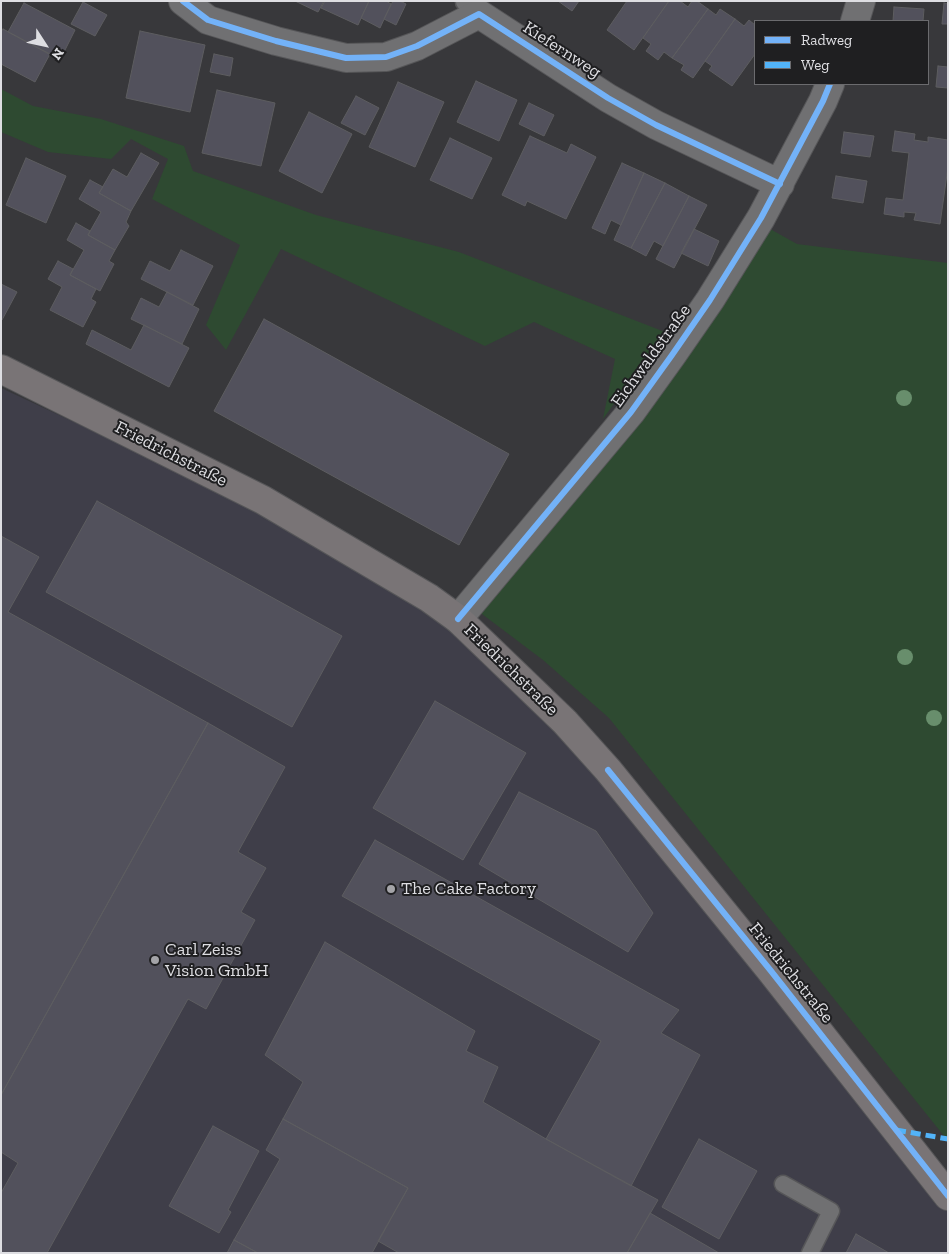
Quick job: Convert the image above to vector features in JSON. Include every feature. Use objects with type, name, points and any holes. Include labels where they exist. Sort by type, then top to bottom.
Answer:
[{"type":"main road","name":"Friedrichstraße","points":[[1,369],[264,500],[430,598],[458,619],[565,722],[608,770],[771,971],[948,1196]]},
{"type":"street","name":"Kiefernweg","points":[[184,1],[208,20],[276,41],[346,58],[386,57],[418,46],[467,4],[556,65],[640,116],[780,184]]},
{"type":"street","points":[[855,20],[861,1]]},
{"type":"street","name":"Eichwaldstraße","points":[[458,619],[631,412],[710,300],[780,184],[830,85]]},
{"type":"lane","points":[[783,1184],[831,1211],[810,1253]]},
{"type":"shaded area","points":[[1,388],[361,556],[565,722],[948,1196],[948,1253],[1,1253]]},
{"type":"green space","points":[[1,89],[33,106],[101,119],[184,146],[193,171],[316,215],[459,252],[665,332],[603,419],[615,359],[534,322],[485,346],[281,249],[226,350],[206,325],[240,245],[152,199],[168,159],[131,139],[111,159],[48,152],[1,132]]},
{"type":"green space","points":[[763,225],[797,244],[948,263],[948,1141],[609,718],[543,660],[474,608]]},
{"type":"building","points":[[295,1],[324,1],[318,12]]},
{"type":"building","points":[[325,1],[369,1],[358,25],[321,8]]},
{"type":"building","points":[[369,1],[386,1],[391,4],[380,28],[361,18]]},
{"type":"building","points":[[393,1],[400,1],[406,4],[396,25],[384,19]]},
{"type":"building","points":[[558,1],[579,1],[572,11]]},
{"type":"building","points":[[627,1],[669,1],[634,50],[607,30]]},
{"type":"building","points":[[669,1],[680,1],[688,7],[692,1],[697,1],[708,9],[672,58],[664,52],[658,60],[646,51],[651,44],[643,38]]},
{"type":"building","points":[[83,2],[107,15],[95,36],[71,24]]},
{"type":"building","points":[[24,3],[75,30],[60,60],[8,32]]},
{"type":"building","points":[[944,3],[948,4],[948,24],[942,24]]},
{"type":"building","points":[[894,7],[924,9],[923,20],[893,20]]},
{"type":"building","points":[[708,9],[716,15],[720,9],[735,19],[693,78],[681,70],[684,65],[672,58]]},
{"type":"building","points":[[735,19],[744,26],[749,20],[754,24],[754,55],[732,86],[709,70],[712,66],[705,61]]},
{"type":"building","points":[[3,29],[50,54],[35,82],[1,64],[1,32]]},
{"type":"building","points":[[140,31],[205,45],[190,112],[126,98]]},
{"type":"building","points":[[214,54],[233,58],[230,76],[210,72]]},
{"type":"building","points":[[938,66],[948,67],[948,88],[936,87]]},
{"type":"building","points":[[476,81],[517,100],[499,141],[457,122]]},
{"type":"building","points":[[398,82],[444,102],[415,167],[369,147]]},
{"type":"building","points":[[217,90],[275,103],[261,166],[202,153]]},
{"type":"building","points":[[356,96],[379,108],[365,135],[341,123]]},
{"type":"building","points":[[529,103],[554,115],[544,136],[519,124]]},
{"type":"building","points":[[309,112],[352,134],[322,193],[279,171]]},
{"type":"building","points":[[895,131],[915,134],[914,140],[928,142],[928,137],[948,140],[948,167],[940,224],[914,220],[916,213],[904,212],[904,217],[884,214],[886,198],[903,200],[909,153],[892,151]]},
{"type":"building","points":[[844,132],[874,136],[870,157],[841,153]]},
{"type":"building","points":[[530,136],[567,153],[571,144],[596,157],[566,219],[527,201],[525,206],[502,195]]},
{"type":"building","points":[[450,138],[492,158],[472,199],[430,180]]},
{"type":"building","points":[[141,153],[159,163],[131,211],[99,193],[113,169],[127,177]]},
{"type":"building","points":[[26,158],[66,176],[46,223],[6,205]]},
{"type":"building","points":[[622,163],[644,173],[621,225],[611,220],[605,234],[592,228]]},
{"type":"building","points":[[644,173],[665,183],[631,248],[614,240]]},
{"type":"building","points":[[836,176],[867,181],[863,203],[832,198]]},
{"type":"building","points":[[90,180],[103,187],[99,193],[131,211],[126,222],[129,226],[115,250],[88,235],[101,212],[79,199]]},
{"type":"building","points":[[665,183],[689,196],[663,246],[654,241],[646,256],[631,248]]},
{"type":"building","points":[[689,196],[707,205],[674,268],[656,259]]},
{"type":"building","points":[[76,223],[90,231],[88,235],[115,250],[109,261],[114,264],[100,291],[70,275],[84,250],[67,240]]},
{"type":"building","points":[[694,229],[719,241],[708,266],[681,253]]},
{"type":"building","points":[[181,250],[213,266],[193,305],[141,279],[150,261],[170,271]]},
{"type":"building","points":[[58,261],[73,269],[70,275],[96,289],[91,299],[96,302],[83,327],[50,310],[62,287],[48,279]]},
{"type":"building","points":[[1,284],[17,292],[2,320],[1,320]]},
{"type":"building","points":[[167,292],[199,309],[182,344],[131,319],[141,298],[159,307]]},
{"type":"building","points":[[264,319],[509,454],[459,545],[214,411]]},
{"type":"building","points":[[144,325],[189,348],[169,387],[86,344],[92,330],[131,350]]},
{"type":"building","points":[[97,501],[342,636],[292,727],[46,592]]},
{"type":"building","points":[[1,536],[39,557],[8,612],[208,723],[1,1095]]},
{"type":"building","points":[[435,701],[526,753],[463,860],[373,808]]},
{"type":"building","name":"Carl Zeiss Vision GmbH","points":[[208,723],[285,767],[238,852],[266,868],[241,912],[255,920],[206,1009],[188,999],[47,1253],[1,1253],[1,1193],[18,1163],[1,1152],[1,1095]]},
{"type":"building","points":[[519,792],[596,831],[653,913],[628,952],[479,864]]},
{"type":"building","points":[[375,840],[679,1010],[661,1033],[700,1055],[631,1186],[546,1139],[601,1041],[342,896]]},
{"type":"building","points":[[325,942],[475,1031],[466,1051],[498,1067],[483,1102],[546,1139],[658,1200],[627,1253],[399,1253],[378,1241],[408,1188],[283,1119],[303,1082],[265,1055]]},
{"type":"building","points":[[283,1119],[408,1188],[372,1253],[258,1253],[234,1240],[280,1159],[266,1150]]},
{"type":"building","points":[[213,1126],[259,1151],[228,1210],[231,1212],[219,1233],[169,1206]]},
{"type":"building","points":[[699,1139],[757,1171],[719,1239],[662,1207]]},
{"type":"building","points":[[650,1213],[719,1253],[627,1253]]},
{"type":"building","points":[[856,1234],[889,1253],[846,1253]]},
{"type":"building","points":[[234,1240],[258,1253],[227,1253]]},
{"type":"marked path","points":[[896,1130],[948,1139]]},
{"type":"cycle path","points":[[183,1],[208,20],[276,41],[346,58],[386,57],[417,46],[479,14],[608,98],[656,125],[780,184]]},
{"type":"cycle path","points":[[458,619],[631,412],[672,355],[710,300],[761,218],[830,85]]},
{"type":"cycle path","points":[[608,770],[771,971],[948,1196]]},
{"type":"place","name":"The Cake Factory","points":[[391,889]]},
{"type":"place","name":"Carl Zeiss Vision GmbH","points":[[155,960]]}]
